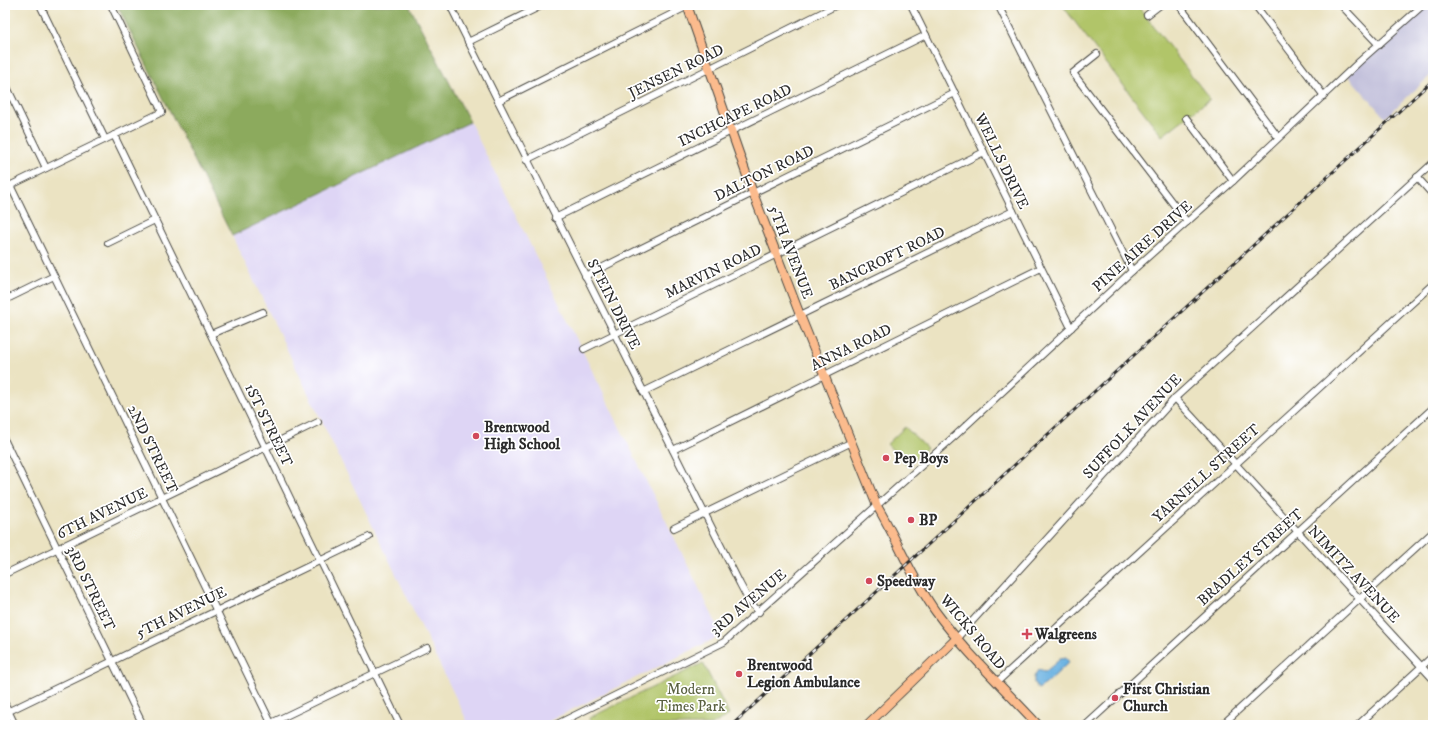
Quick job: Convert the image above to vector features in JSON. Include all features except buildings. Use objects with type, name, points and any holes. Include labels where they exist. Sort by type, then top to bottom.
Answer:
[{"type":"main road","name":"5TH AVENUE","points":[[688,6],[753,193],[800,315],[877,506]]},
{"type":"main road","name":"WICKS ROAD","points":[[877,506],[887,522],[909,568],[937,613],[1038,725]]},
{"type":"main road","name":"SUFFOLK AVENUE","points":[[866,725],[958,638]]},
{"type":"street","points":[[40,5],[105,139]]},
{"type":"street","points":[[8,187],[162,112],[111,5]]},
{"type":"street","name":"STEIN DRIVE","points":[[450,5],[555,218],[740,584],[749,601],[759,612]]},
{"type":"street","points":[[468,42],[543,5]]},
{"type":"street","name":"JENSEN ROAD","points":[[526,160],[837,5]]},
{"type":"street","name":"WELLS DRIVE","points":[[910,5],[1071,328]]},
{"type":"street","points":[[998,5],[1132,271]]},
{"type":"street","points":[[1147,15],[1160,5]]},
{"type":"street","points":[[1179,5],[1278,137]]},
{"type":"street","points":[[1255,5],[1324,96]]},
{"type":"street","points":[[1341,5],[1379,45]]},
{"type":"street","name":"PINE AIRE DRIVE","points":[[877,506],[1132,271],[1233,181],[1360,61],[1423,5]]},
{"type":"street","points":[[498,101],[688,6]]},
{"type":"street","name":"INCHCAPE ROAD","points":[[555,218],[926,35]]},
{"type":"street","points":[[1098,54],[1073,73],[1187,222]]},
{"type":"street","points":[[5,83],[46,168]]},
{"type":"street","name":"DALTON ROAD","points":[[585,276],[955,94]]},
{"type":"street","points":[[1186,118],[1233,181]]},
{"type":"street","name":"1ST STREET","points":[[114,135],[400,725]]},
{"type":"street","name":"MARVIN ROAD","points":[[584,349],[984,152]]},
{"type":"street","name":"SUFFOLK AVENUE","points":[[958,638],[1175,398],[1433,163]]},
{"type":"street","points":[[1417,177],[1433,195]]},
{"type":"street","name":"2ND STREET","points":[[8,187],[54,276],[270,724]]},
{"type":"street","name":"BANCROFT ROAD","points":[[644,392],[1013,211]]},
{"type":"street","points":[[108,243],[155,220]]},
{"type":"street","name":"ANNA ROAD","points":[[673,450],[1041,268]]},
{"type":"street","points":[[5,300],[54,276]]},
{"type":"street","name":"YARNELL STREET","points":[[998,682],[1433,284]]},
{"type":"street","points":[[211,334],[264,312]]},
{"type":"street","name":"NIMITZ AVENUE","points":[[1175,398],[1433,679]]},
{"type":"street","name":"BRADLEY STREET","points":[[1086,725],[1433,408]]},
{"type":"street","name":"6TH AVENUE","points":[[5,574],[318,422]]},
{"type":"street","name":"3RD STREET","points":[[5,441],[143,725]]},
{"type":"street","points":[[674,528],[704,512],[852,442]]},
{"type":"street","name":"3RD AVENUE","points":[[555,725],[724,642],[847,531],[877,506]]},
{"type":"street","points":[[1222,725],[1433,532]]},
{"type":"street","name":"5TH AVENUE","points":[[7,712],[369,536]]},
{"type":"street","points":[[270,724],[427,648]]},
{"type":"street","points":[[1358,725],[1433,656]]},
{"type":"street","points":[[5,704],[7,712],[15,725]]},
{"type":"shaded area","points":[[1423,5],[1433,5],[1433,73],[1385,118],[1347,74]]},
{"type":"shaded area","name":"Brentwood High School","points":[[470,122],[722,635],[541,725],[469,725],[232,236]]},
{"type":"green space","points":[[117,5],[409,5],[470,122],[232,236]]},
{"type":"green space","points":[[1062,5],[1137,5],[1210,99],[1162,136]]},
{"type":"green space","points":[[905,427],[927,448],[907,466],[887,444]]},
{"type":"green space","name":"Modern Times Park","points":[[703,663],[729,715],[712,725],[592,725],[589,718]]},
{"type":"water","points":[[1066,658],[1069,662],[1046,684],[1038,689],[1034,683],[1034,677],[1038,670],[1045,672],[1060,659]]},
{"type":"railway","points":[[732,725],[1433,80]]},
{"type":"place","name":"Brentwood High School","points":[[476,436]]},
{"type":"place","name":"Pep Boys","points":[[886,458]]},
{"type":"place","name":"BP","points":[[911,520]]},
{"type":"place","name":"Speedway","points":[[869,581]]},
{"type":"place","name":"Walgreens","points":[[1027,634]]},
{"type":"place","name":"Brentwood Legion Ambulance","points":[[739,674]]},
{"type":"place","name":"First Christian Church","points":[[1115,698]]}]
